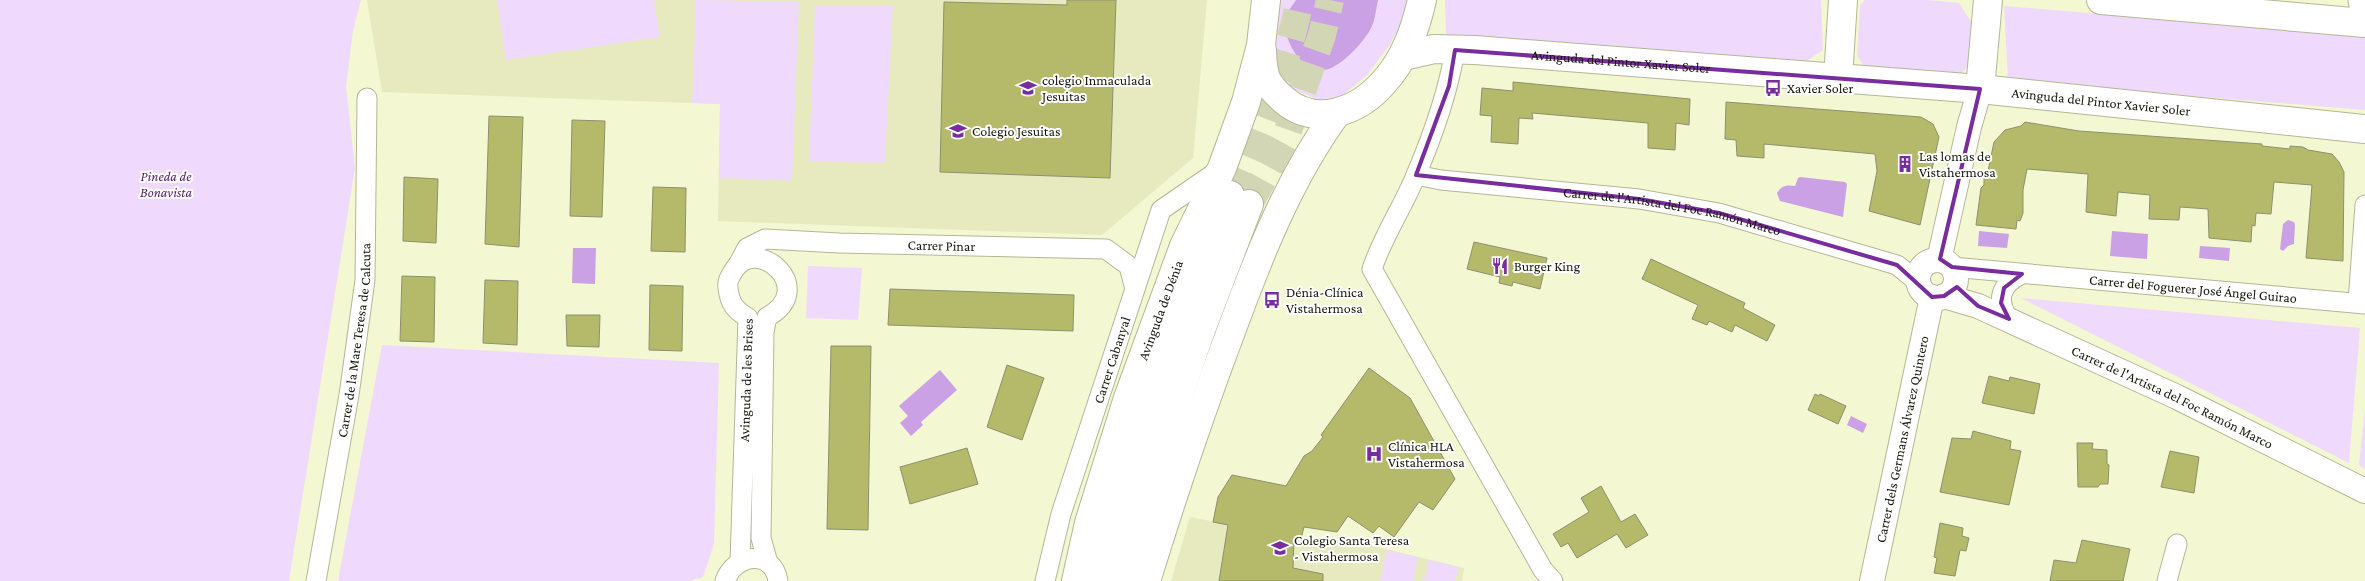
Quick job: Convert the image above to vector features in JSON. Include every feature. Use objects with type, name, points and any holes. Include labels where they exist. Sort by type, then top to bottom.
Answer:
[{"type":"main road","name":"Avinguda de Dénia","points":[[1076,581],[1090,523],[1128,398],[1184,246],[1222,168],[1246,102],[1261,45],[1266,0]]},
{"type":"main road","name":"Avinguda de Dénia","points":[[1261,45],[1265,77],[1280,97],[1299,110],[1322,115],[1336,114],[1359,105],[1385,82],[1403,56],[1415,27],[1422,0]]},
{"type":"main road","points":[[1838,78],[1843,0]]},
{"type":"main road","name":"Carrer dels Germans Álvarez Quintero","points":[[1980,90],[1988,0]]},
{"type":"main road","points":[[2101,0],[2362,15]]},
{"type":"main road","name":"Avinguda del Pintor Xavier Soler","points":[[1403,56],[1434,49],[1455,50],[1838,78],[1980,90],[2365,129]]},
{"type":"main road","points":[[1146,581],[1181,467],[1256,262],[1312,147],[1336,114]]},
{"type":"main road","name":"Avinguda de Dénia","points":[[1097,581],[1160,382],[1193,288],[1239,200],[1202,327],[1158,454],[1120,581]]},
{"type":"street","points":[[1455,50],[1449,86],[1416,176],[1383,240],[1372,269],[1543,570],[1553,581]]},
{"type":"street","name":"Carrer dels Germans Álvarez Quintero","points":[[1872,581],[1940,281],[1969,127],[1980,90]]},
{"type":"street","name":"Carrer de la Mare Teresa de Calcuta","points":[[316,581],[349,395],[365,280],[366,98]]},
{"type":"street","name":"Carrer Cabanyal","points":[[1045,581],[1061,514],[1161,210],[1222,168]]},
{"type":"street","name":"Carrer de l'Artista del Foc Ramón Marco","points":[[1416,176],[1639,199],[1719,213],[1897,265],[1940,281],[1978,306],[2178,397],[2365,491]]},
{"type":"street","points":[[2361,303],[2365,205]]},
{"type":"street","name":"Carrer Pinar","points":[[738,265],[747,248],[765,239],[839,243],[1106,249],[1129,266],[1135,288]]},
{"type":"street","name":"Avinguda de les Brises","points":[[740,561],[748,318],[735,310],[730,302],[727,282],[738,265],[751,258],[770,261],[785,276],[788,288],[785,300],[776,312],[766,318],[764,332],[760,538],[768,563],[774,570],[778,581]]},
{"type":"street","points":[[2009,320],[2001,303],[2004,288],[2009,281],[2022,274]]},
{"type":"street","name":"Carrer del Foguerer José Ángel Guirao","points":[[1940,281],[2022,274],[2361,303]]},
{"type":"street","points":[[2167,581],[2176,544]]},
{"type":"street","points":[[726,581],[733,566],[740,561],[755,558],[768,563]]},
{"type":"highlighted area","points":[[1455,50],[1475,50],[1980,89],[1940,259],[1952,267],[2022,274],[2004,288],[2001,303],[2009,319],[1978,306],[1957,287],[1944,296],[1932,297],[1897,265],[1719,213],[1639,199],[1416,175],[1449,86]]},
{"type":"shaded area","name":"Colegio Jesuitas","points":[[367,0],[1207,0],[1193,158],[1102,235],[718,221],[720,104],[382,92]]},
{"type":"shaded area","points":[[1296,0],[1378,0],[1372,27],[1367,36],[1342,62],[1321,70],[1305,64],[1293,51],[1289,42],[1285,25],[1286,17]]},
{"type":"shaded area","points":[[1800,177],[1845,182],[1847,184],[1843,217],[1780,201],[1777,193],[1779,190],[1785,186],[1795,186]]},
{"type":"shaded area","points":[[2288,220],[2294,222],[2295,225],[2294,244],[2288,246],[2283,251],[2280,249],[2283,224]]},
{"type":"shaded area","points":[[1979,231],[2009,234],[2007,248],[1978,246]]},
{"type":"shaded area","points":[[2112,231],[2148,234],[2147,259],[2110,256]]},
{"type":"shaded area","points":[[2200,246],[2230,248],[2229,261],[2199,258]]},
{"type":"shaded area","points":[[573,248],[596,248],[595,284],[572,283]]},
{"type":"shaded area","points":[[940,370],[957,390],[921,422],[923,425],[911,436],[900,423],[908,416],[899,406]]},
{"type":"shaded area","points":[[1851,416],[1867,424],[1863,433],[1847,425]]},
{"type":"shaded area","name":"Colegio Santa Teresa - Vistahermosa","points":[[1190,517],[1301,539],[1373,546],[1464,568],[1462,581],[1171,581]]},
{"type":"green space","name":"Pineda de Bonavista","points":[[0,0],[361,0],[353,31],[346,86],[355,168],[289,581],[0,581]]},
{"type":"green space","points":[[497,0],[654,0],[660,37],[506,60]]},
{"type":"green space","points":[[696,0],[799,2],[792,181],[719,178],[720,104],[692,103]]},
{"type":"green space","points":[[1281,0],[1410,0],[1408,10],[1389,46],[1367,75],[1342,96],[1319,100],[1291,88],[1277,67],[1272,42]]},
{"type":"green space","points":[[1445,0],[1821,0],[1823,50],[1805,62],[1446,37]]},
{"type":"green space","points":[[1865,0],[1928,0],[1959,3],[1972,23],[1973,62],[1958,76],[1867,70],[1857,56],[1860,5]]},
{"type":"green space","points":[[815,5],[893,5],[885,163],[809,161]]},
{"type":"green space","points":[[2004,6],[2365,36],[2365,110],[2008,81]]},
{"type":"green space","points":[[808,266],[862,268],[858,320],[806,318]]},
{"type":"green space","points":[[2021,298],[2360,328],[2349,463]]},
{"type":"green space","points":[[382,345],[719,363],[714,544],[703,577],[689,581],[338,581]]},
{"type":"green space","points":[[2365,408],[2365,469],[2359,465]]},
{"type":"green space","points":[[1387,550],[1418,557],[1413,581],[1380,581]]},
{"type":"green space","points":[[1429,560],[1459,567],[1455,581],[1424,581]]},
{"type":"building","name":"colegio Inmaculada Jesuitas","points":[[1067,0],[1116,0],[1110,178],[940,172],[944,2],[1067,5]]},
{"type":"building","points":[[1513,82],[1690,99],[1689,125],[1676,123],[1675,150],[1648,148],[1648,123],[1532,113],[1533,119],[1519,118],[1518,144],[1491,142],[1492,116],[1480,115],[1482,88],[1513,91]]},
{"type":"building","name":"Las lomas de Vistahermosa","points":[[1726,102],[1921,117],[1933,124],[1939,137],[1920,225],[1869,211],[1877,171],[1875,154],[1764,144],[1764,158],[1737,156],[1736,140],[1725,139]]},
{"type":"building","points":[[489,116],[523,117],[519,247],[485,244]]},
{"type":"building","points":[[572,120],[605,121],[602,217],[570,216]]},
{"type":"building","points":[[2025,122],[2079,131],[2262,144],[2262,146],[2290,149],[2290,146],[2303,147],[2308,150],[2332,154],[2344,172],[2343,261],[2306,258],[2312,185],[2274,182],[2271,214],[2256,213],[2255,226],[2252,225],[2251,242],[2209,238],[2208,209],[2180,207],[2179,220],[2149,219],[2150,195],[2118,192],[2116,216],[2086,212],[2088,174],[2027,169],[2023,190],[2023,213],[2020,221],[2017,220],[2016,229],[1976,225],[1981,188],[1984,185],[1984,174],[1988,171],[1994,142],[2005,130],[2021,126]]},
{"type":"building","points":[[404,177],[438,179],[436,243],[403,241]]},
{"type":"building","points":[[653,187],[686,188],[685,252],[651,251]]},
{"type":"building","points":[[1474,242],[1547,258],[1540,289],[1513,282],[1512,286],[1499,283],[1500,277],[1467,269]]},
{"type":"building","points":[[1651,259],[1745,303],[1743,308],[1775,325],[1767,341],[1735,325],[1732,332],[1709,321],[1707,325],[1692,319],[1698,305],[1642,279]]},
{"type":"building","points":[[402,276],[435,277],[434,342],[400,341]]},
{"type":"building","points":[[485,280],[518,281],[517,345],[483,343]]},
{"type":"building","points":[[650,285],[683,286],[682,351],[649,350]]},
{"type":"building","points":[[890,289],[1074,295],[1073,331],[888,325]]},
{"type":"building","points":[[566,315],[600,315],[599,347],[567,346]]},
{"type":"building","points":[[831,346],[871,346],[868,530],[827,529]]},
{"type":"building","points":[[1007,365],[1044,378],[1022,440],[987,427]]},
{"type":"building","name":"Clínica HLA Vistahermosa","points":[[1369,368],[1410,398],[1455,479],[1433,510],[1419,502],[1394,537],[1379,526],[1373,533],[1348,516],[1337,532],[1304,527],[1301,539],[1294,538],[1293,568],[1323,574],[1323,581],[1219,581],[1228,525],[1213,522],[1218,497],[1232,475],[1286,486],[1304,456],[1312,451],[1323,437],[1321,435]]},
{"type":"building","points":[[1989,376],[2009,381],[2010,377],[2040,384],[2034,414],[1982,403]]},
{"type":"building","points":[[1815,394],[1819,396],[1820,394],[1846,406],[1838,424],[1808,410]]},
{"type":"building","points":[[1973,431],[2011,441],[2010,449],[2021,451],[2009,505],[1940,492],[1952,438],[1971,439]]},
{"type":"building","points":[[2077,443],[2093,443],[2092,449],[2107,450],[2107,464],[2109,465],[2108,484],[2100,484],[2098,487],[2078,487]]},
{"type":"building","points":[[967,448],[978,484],[910,504],[900,467]]},
{"type":"building","points":[[2170,451],[2199,457],[2194,493],[2161,487]]},
{"type":"building","points":[[1601,486],[1621,522],[1635,514],[1648,535],[1626,548],[1617,534],[1577,558],[1568,543],[1561,547],[1553,534],[1589,512],[1581,498]]},
{"type":"building","points":[[1940,523],[1963,528],[1962,536],[1969,538],[1966,551],[1960,550],[1955,576],[1934,573],[1937,558],[1934,557]]},
{"type":"building","points":[[2082,540],[2130,549],[2123,581],[2050,581],[2054,560],[2076,563]]},
{"type":"tunnel","points":[[1230,195],[1279,75],[1300,0]]},
{"type":"tunnel","points":[[1249,204],[1285,139],[1322,35],[1330,0]]},
{"type":"place","name":"colegio Inmaculada Jesuitas","points":[[1028,88]]},
{"type":"place","name":"Xavier Soler","points":[[1773,88]]},
{"type":"place","name":"Colegio Jesuitas","points":[[958,131]]},
{"type":"place","name":"Las lomas de Vistahermosa","points":[[1905,164]]},
{"type":"place","name":"Burger King","points":[[1500,266]]},
{"type":"place","name":"Dénia-Clínica Vistahermosa","points":[[1272,300]]},
{"type":"place","name":"Clínica HLA Vistahermosa","points":[[1374,454]]},
{"type":"place","name":"Colegio Santa Teresa - Vistahermosa","points":[[1280,548]]}]
